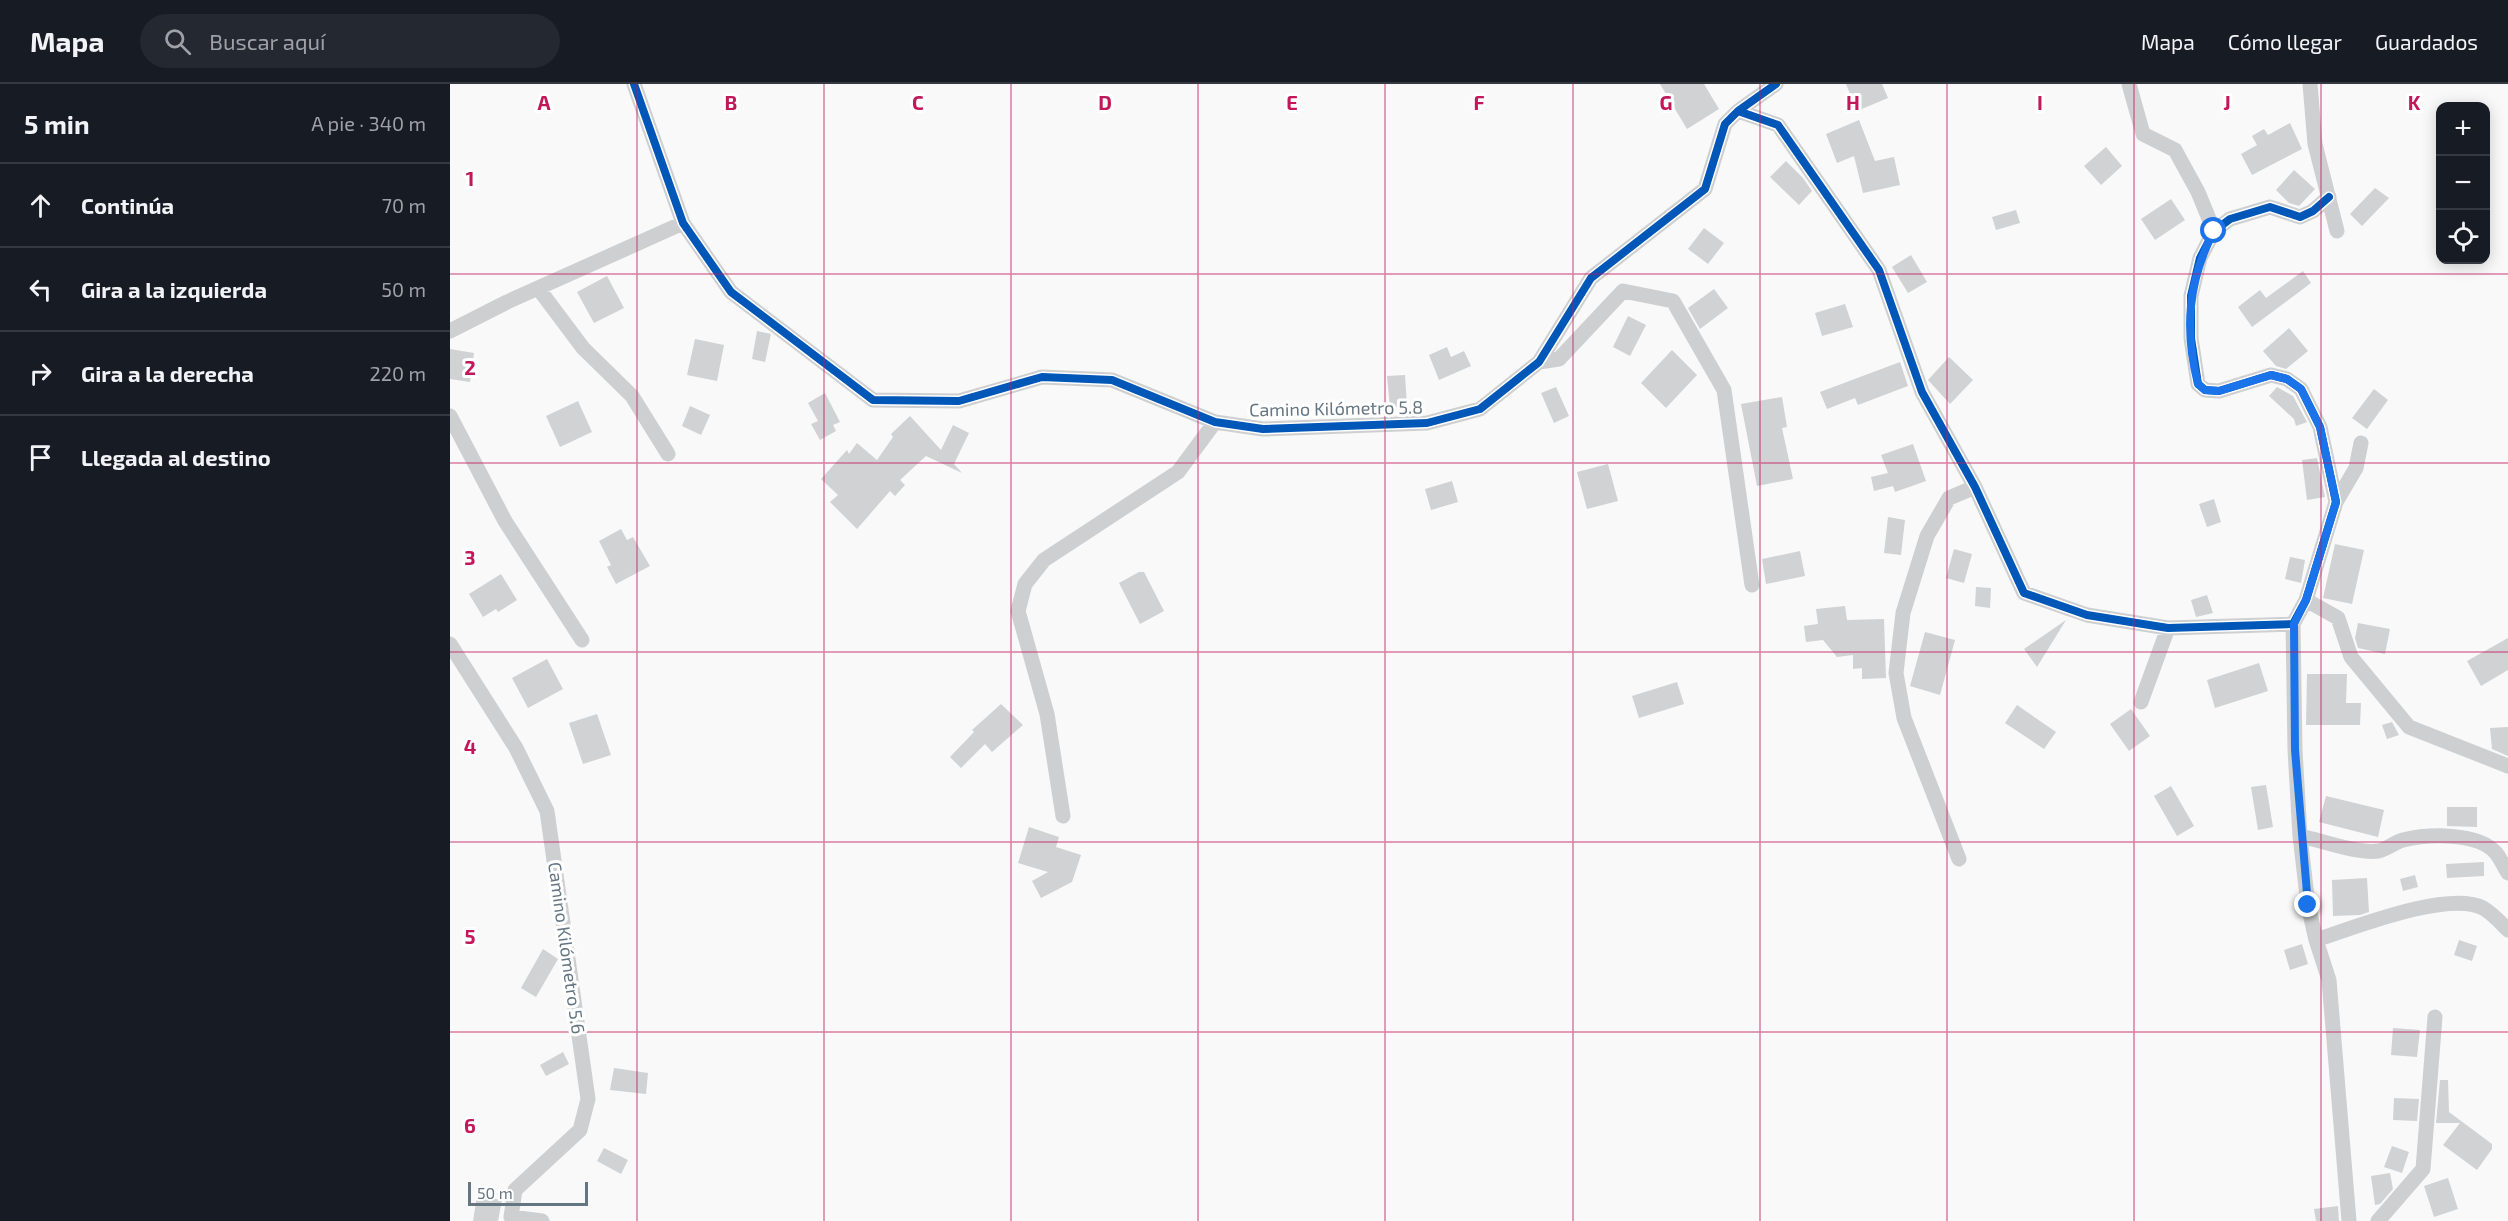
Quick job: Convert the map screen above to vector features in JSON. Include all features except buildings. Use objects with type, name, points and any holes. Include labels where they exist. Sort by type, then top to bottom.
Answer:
[{"type":"street","name":"Camino Kilómetro 5.8","points":[[634,84],[683,223],[731,292],[873,400],[959,401],[1042,377],[1112,380],[1215,422],[1263,429],[1427,423],[1480,409],[1539,362],[1591,278],[1705,189],[1725,124],[1738,111],[1776,84]]},
{"type":"street","points":[[2129,84],[2143,134],[2175,150],[2198,192],[2214,231]]},
{"type":"street","points":[[2310,84],[2315,144],[2337,231]]},
{"type":"street","points":[[1738,111],[1778,125],[1879,270],[1922,392],[1975,487],[2024,593],[2087,615],[2168,628],[2294,624]]},
{"type":"street","points":[[2329,197],[2313,212],[2300,217],[2270,207],[2230,219],[2214,231],[2200,258],[2191,296],[2190,338],[2198,384],[2205,390],[2219,391],[2271,375],[2287,379],[2301,389],[2320,427],[2336,502]]},
{"type":"street","points":[[450,331],[538,288],[683,223]]},
{"type":"street","points":[[538,288],[583,348],[632,396],[668,454]]},
{"type":"street","points":[[1539,362],[1559,359],[1623,291],[1673,301],[1724,390],[1752,585]]},
{"type":"street","points":[[450,416],[505,521],[582,640]]},
{"type":"street","points":[[1063,816],[1047,714],[1018,611],[1025,584],[1044,560],[1178,472],[1215,422]]},
{"type":"street","points":[[2349,1221],[2329,980],[2308,905],[2300,836],[2295,750],[2294,624],[2306,600],[2336,502],[2356,468],[2361,443]]},
{"type":"street","points":[[1959,859],[1904,718],[1896,673],[1903,613],[1927,536],[1949,498],[1975,487]]},
{"type":"street","points":[[2306,600],[2338,618],[2351,657],[2409,727],[2508,766]]},
{"type":"street","points":[[2141,702],[2168,628]]},
{"type":"street","name":"Camino Kilómetro 5.6","points":[[450,644],[516,748],[547,811],[588,1099],[580,1130],[515,1190],[511,1217],[542,1221]]},
{"type":"street","points":[[2300,836],[2355,849],[2378,851],[2402,840],[2443,836],[2468,838],[2496,852],[2508,873]]},
{"type":"street","points":[[2316,940],[2399,913],[2451,903],[2483,908],[2508,930]]},
{"type":"street","points":[[2378,1221],[2423,1169],[2435,1017]]},
{"type":"cycle path","points":[[634,84],[683,223],[731,292],[873,400],[959,401],[1042,377],[1112,380],[1215,422],[1263,429],[1427,423],[1480,409],[1539,362],[1591,278],[1705,189],[1725,124],[1738,111],[1776,84]]},
{"type":"cycle path","points":[[1738,111],[1778,125],[1879,270],[1922,392],[1975,487],[2024,593],[2087,615],[2168,628],[2293,624],[2306,600],[2336,502],[2320,427],[2301,389],[2287,379],[2271,375],[2219,391],[2205,390],[2198,384],[2191,338],[2191,296],[2200,258],[2214,231],[2230,219],[2270,207],[2300,217],[2313,211],[2329,197]]},
{"type":"route","points":[[2214,231],[2200,258],[2191,296],[2190,338],[2198,384],[2205,390],[2219,391],[2271,375],[2287,379],[2301,389],[2320,427],[2336,502],[2306,600],[2294,624],[2295,750],[2300,836],[2308,905]]}]
